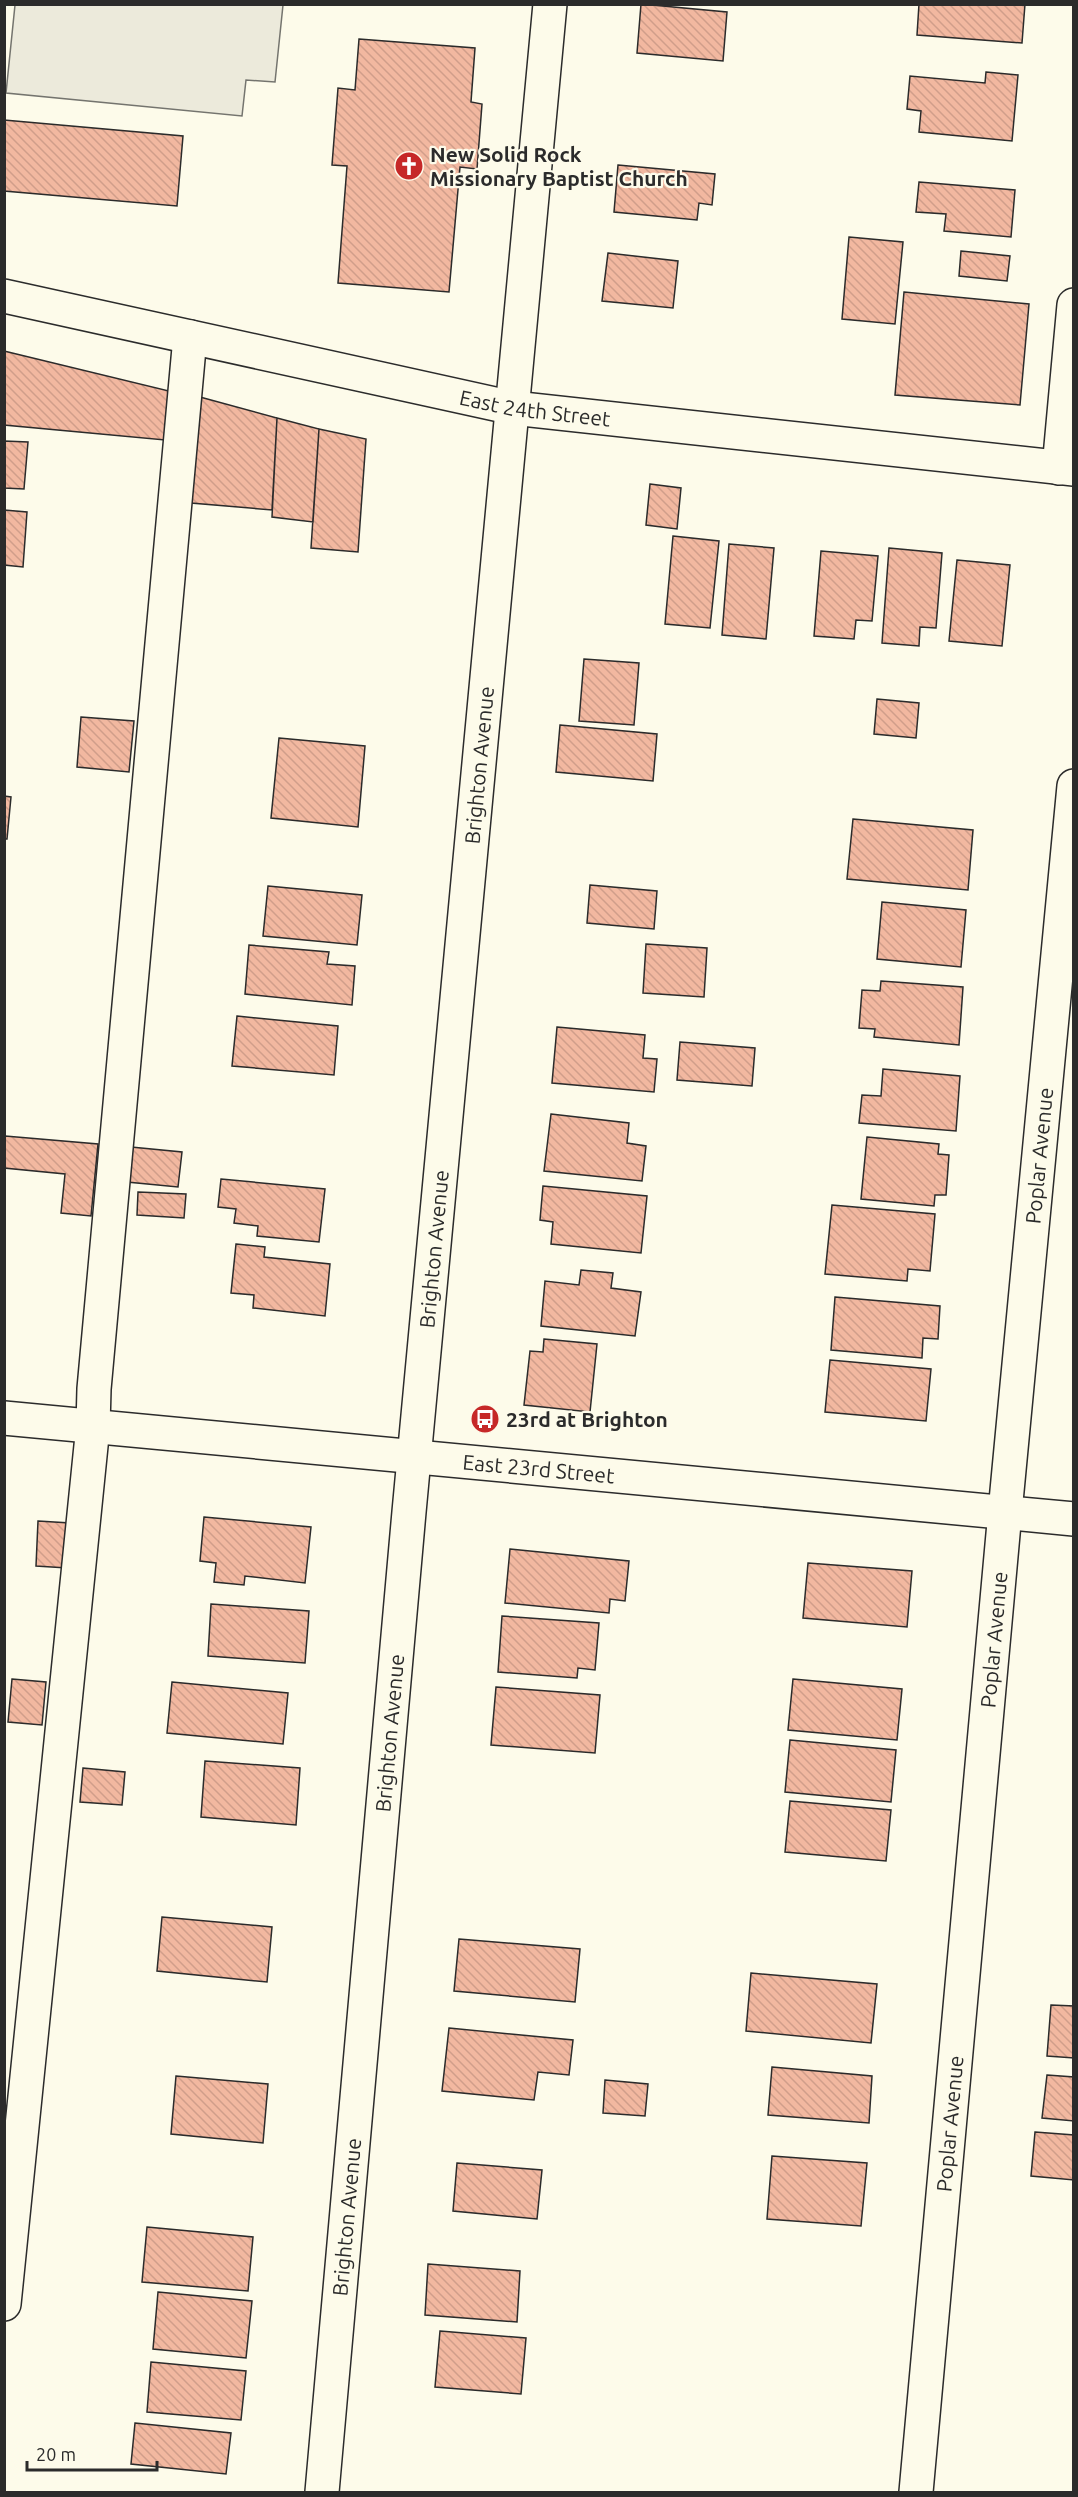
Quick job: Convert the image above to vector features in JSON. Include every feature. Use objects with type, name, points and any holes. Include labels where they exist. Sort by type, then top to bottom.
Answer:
[{"type":"street","name":"Brighton Avenue","points":[[322,2493],[414,1457],[550,4]]},
{"type":"street","name":"East 24th Street","points":[[4,296],[513,408],[1066,468]]},
{"type":"street","points":[[1066,468],[1074,305]]},
{"type":"street","points":[[4,2304],[93,1426],[95,1375],[190,337]]},
{"type":"street","name":"Poplar Avenue","points":[[916,2493],[1074,786]]},
{"type":"street","name":"East 23rd Street","points":[[4,1418],[1074,1519]]},
{"type":"shaded area","points":[[15,5],[283,5],[275,82],[246,80],[242,116],[6,93]]},
{"type":"building","points":[[641,4],[727,12],[723,61],[637,53]]},
{"type":"building","points":[[919,4],[1025,4],[1022,43],[917,35]]},
{"type":"building","name":"New Solid Rock Missionary Baptist Church","points":[[359,39],[475,48],[471,102],[482,104],[477,169],[460,167],[449,292],[338,283],[347,166],[332,165],[338,88],[355,90]]},
{"type":"building","points":[[986,72],[1018,75],[1012,141],[919,132],[921,111],[907,109],[910,76],[985,83]]},
{"type":"building","points":[[4,120],[183,136],[177,206],[4,191]]},
{"type":"building","points":[[618,165],[715,174],[712,205],[699,203],[697,220],[614,212]]},
{"type":"building","points":[[919,182],[1015,190],[1011,237],[944,231],[946,214],[916,212]]},
{"type":"building","points":[[849,237],[903,242],[895,324],[842,319]]},
{"type":"building","points":[[961,251],[1010,256],[1007,281],[959,276]]},
{"type":"building","points":[[608,253],[678,261],[673,308],[602,301]]},
{"type":"building","points":[[904,292],[1029,304],[1020,405],[895,395]]},
{"type":"building","points":[[4,351],[169,391],[165,440],[4,425]]},
{"type":"building","points":[[200,397],[277,418],[272,510],[191,503]]},
{"type":"building","points":[[277,418],[319,429],[313,522],[272,517]]},
{"type":"building","points":[[319,429],[366,439],[358,552],[311,548]]},
{"type":"building","points":[[4,441],[28,442],[24,489],[4,488]]},
{"type":"building","points":[[650,484],[681,488],[677,529],[646,525]]},
{"type":"building","points":[[4,510],[27,512],[23,567],[4,565]]},
{"type":"building","points":[[673,536],[719,541],[710,628],[665,624]]},
{"type":"building","points":[[729,544],[774,548],[766,639],[722,635]]},
{"type":"building","points":[[889,548],[942,553],[936,628],[920,627],[919,646],[882,643]]},
{"type":"building","points":[[821,551],[878,556],[872,621],[856,620],[854,639],[814,636]]},
{"type":"building","points":[[957,560],[1010,565],[1002,646],[949,641]]},
{"type":"building","points":[[584,659],[639,663],[634,725],[579,721]]},
{"type":"building","points":[[877,699],[919,703],[916,738],[874,734]]},
{"type":"building","points":[[81,717],[134,721],[129,772],[77,767]]},
{"type":"building","points":[[560,725],[657,734],[653,781],[556,772]]},
{"type":"building","points":[[279,738],[365,746],[358,827],[271,818]]},
{"type":"building","points":[[4,796],[11,797],[7,839],[4,839]]},
{"type":"building","points":[[853,819],[973,830],[968,890],[847,879]]},
{"type":"building","points":[[590,885],[657,891],[654,929],[587,923]]},
{"type":"building","points":[[268,886],[362,895],[357,945],[263,936]]},
{"type":"building","points":[[882,902],[966,910],[961,967],[877,959]]},
{"type":"building","points":[[646,944],[707,948],[704,997],[643,993]]},
{"type":"building","points":[[249,945],[329,952],[327,964],[355,966],[352,1005],[245,994]]},
{"type":"building","points":[[881,981],[963,987],[959,1045],[874,1037],[875,1029],[859,1028],[862,990],[880,991]]},
{"type":"building","points":[[237,1016],[338,1026],[334,1075],[232,1066]]},
{"type":"building","points":[[557,1027],[645,1035],[643,1058],[657,1059],[654,1092],[552,1083]]},
{"type":"building","points":[[680,1042],[755,1048],[752,1086],[677,1080]]},
{"type":"building","points":[[883,1069],[960,1076],[956,1131],[859,1123],[862,1095],[881,1096]]},
{"type":"building","points":[[551,1114],[629,1123],[627,1143],[646,1146],[642,1181],[544,1171]]},
{"type":"building","points":[[5,1136],[98,1144],[91,1216],[61,1213],[65,1174],[4,1168]]},
{"type":"building","points":[[867,1137],[939,1144],[938,1154],[949,1155],[946,1195],[935,1195],[934,1206],[861,1199]]},
{"type":"building","points":[[131,1147],[182,1152],[178,1187],[127,1182]]},
{"type":"building","points":[[221,1179],[325,1189],[319,1242],[257,1236],[258,1226],[234,1223],[236,1209],[218,1207]]},
{"type":"building","points":[[543,1186],[647,1196],[641,1253],[551,1244],[553,1222],[540,1220]]},
{"type":"building","points":[[138,1192],[186,1194],[184,1218],[137,1215]]},
{"type":"building","points":[[832,1205],[935,1214],[930,1271],[908,1269],[907,1281],[825,1274]]},
{"type":"building","points":[[236,1244],[265,1247],[264,1257],[330,1264],[325,1316],[253,1308],[254,1295],[231,1293]]},
{"type":"building","points":[[581,1270],[613,1273],[611,1288],[641,1292],[635,1336],[541,1326],[545,1281],[579,1285]]},
{"type":"building","points":[[835,1297],[940,1306],[938,1339],[923,1338],[922,1358],[831,1350]]},
{"type":"building","points":[[544,1339],[597,1344],[590,1412],[524,1405],[530,1351],[543,1352]]},
{"type":"building","points":[[830,1360],[931,1369],[926,1421],[825,1412]]},
{"type":"building","points":[[204,1517],[311,1527],[305,1583],[245,1576],[244,1585],[214,1582],[216,1563],[200,1561]]},
{"type":"building","points":[[38,1521],[70,1523],[67,1568],[36,1566]]},
{"type":"building","points":[[510,1549],[629,1561],[625,1601],[610,1599],[609,1613],[505,1603]]},
{"type":"building","points":[[808,1563],[912,1571],[907,1627],[803,1618]]},
{"type":"building","points":[[211,1604],[309,1611],[305,1663],[208,1656]]},
{"type":"building","points":[[502,1616],[599,1623],[595,1670],[578,1668],[577,1678],[498,1672]]},
{"type":"building","points":[[12,1679],[46,1682],[42,1725],[8,1722]]},
{"type":"building","points":[[793,1679],[902,1689],[897,1740],[788,1730]]},
{"type":"building","points":[[172,1682],[288,1693],[283,1744],[167,1733]]},
{"type":"building","points":[[496,1687],[600,1695],[595,1753],[491,1745]]},
{"type":"building","points":[[790,1740],[896,1750],[891,1802],[785,1792]]},
{"type":"building","points":[[205,1761],[300,1768],[296,1825],[201,1817]]},
{"type":"building","points":[[83,1768],[125,1772],[122,1805],[80,1802]]},
{"type":"building","points":[[790,1801],[891,1810],[886,1861],[785,1852]]},
{"type":"building","points":[[162,1917],[272,1927],[267,1982],[157,1971]]},
{"type":"building","points":[[459,1939],[580,1949],[575,2002],[454,1991]]},
{"type":"building","points":[[751,1973],[877,1984],[871,2043],[746,2031]]},
{"type":"building","points":[[1051,2005],[1074,2006],[1074,2058],[1047,2056]]},
{"type":"building","points":[[449,2028],[573,2040],[569,2075],[538,2072],[534,2100],[442,2091]]},
{"type":"building","points":[[772,2067],[872,2076],[869,2123],[768,2115]]},
{"type":"building","points":[[1047,2075],[1074,2077],[1074,2121],[1042,2118]]},
{"type":"building","points":[[176,2076],[268,2084],[263,2143],[171,2134]]},
{"type":"building","points":[[605,2080],[648,2084],[645,2116],[603,2113]]},
{"type":"building","points":[[1035,2132],[1074,2135],[1074,2180],[1031,2176]]},
{"type":"building","points":[[772,2156],[867,2163],[861,2226],[767,2219]]},
{"type":"building","points":[[457,2163],[542,2170],[537,2219],[453,2211]]},
{"type":"building","points":[[147,2227],[253,2237],[248,2291],[142,2282]]},
{"type":"building","points":[[428,2264],[520,2271],[517,2322],[425,2315]]},
{"type":"building","points":[[158,2292],[252,2301],[246,2358],[153,2349]]},
{"type":"building","points":[[440,2331],[526,2338],[521,2394],[435,2387]]},
{"type":"building","points":[[151,2362],[246,2371],[241,2420],[147,2412]]},
{"type":"building","points":[[135,2423],[231,2433],[226,2474],[131,2464]]},
{"type":"place","name":"New Solid Rock Missionary Baptist Church","points":[[409,166]]},
{"type":"place","name":"23rd at Brighton","points":[[485,1419]]}]
